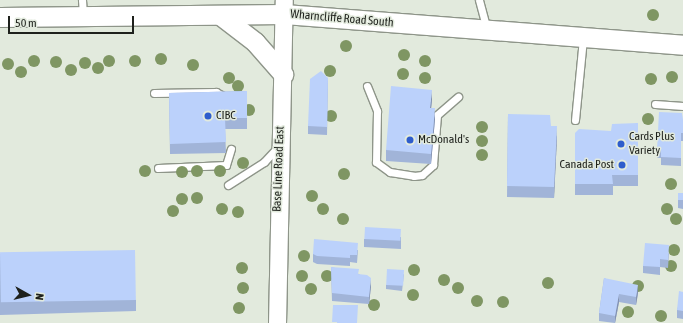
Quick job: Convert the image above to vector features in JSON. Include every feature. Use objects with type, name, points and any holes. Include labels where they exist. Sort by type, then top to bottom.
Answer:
[{"type":"main road","name":"Wharncliffe Road South","points":[[0,17],[82,8],[220,15],[284,7],[488,31],[683,45]]},
{"type":"main road","points":[[220,15],[255,42],[283,74]]},
{"type":"street","name":"Base Line Road East","points":[[277,323],[284,7]]},
{"type":"lane","points":[[478,0],[488,31]]},
{"type":"lane","points":[[576,120],[583,39]]},
{"type":"lane","points":[[367,86],[377,111],[376,162],[390,172],[414,176],[422,175],[433,165],[437,115],[458,97]]},
{"type":"lane","points":[[154,93],[216,92],[230,101]]},
{"type":"lane","points":[[655,104],[683,106]]},
{"type":"lane","points":[[228,185],[264,162],[280,145]]},
{"type":"lane","points":[[158,168],[226,165],[232,149]]},
{"type":"building","points":[[321,71],[328,78],[327,127],[308,126],[310,79]]},
{"type":"building","name":"McDonald's","points":[[391,86],[432,90],[430,108],[435,108],[431,154],[386,150]]},
{"type":"building","name":"CIBC","points":[[247,91],[247,118],[225,118],[226,142],[170,144],[169,93]]},
{"type":"building","points":[[659,112],[682,113],[683,133],[681,133],[681,158],[661,157],[661,150],[657,150]]},
{"type":"building","points":[[508,114],[550,115],[551,126],[557,126],[554,187],[507,186]]},
{"type":"building","points":[[638,123],[638,175],[612,175],[613,184],[575,184],[575,133],[579,129],[611,131],[612,124]]},
{"type":"building","points":[[678,193],[683,193],[683,200],[678,200]]},
{"type":"building","points":[[365,227],[401,229],[400,241],[364,239]]},
{"type":"building","points":[[314,239],[358,243],[357,255],[350,255],[350,258],[317,256],[313,254]]},
{"type":"building","points":[[645,243],[669,245],[668,260],[660,259],[660,267],[643,266]]},
{"type":"building","points":[[135,250],[136,300],[1,302],[0,252]]},
{"type":"building","points":[[331,267],[359,269],[358,274],[367,275],[371,278],[369,297],[332,293]]},
{"type":"building","points":[[387,269],[404,270],[403,286],[386,285]]},
{"type":"building","points":[[604,278],[638,285],[636,297],[619,294],[615,316],[599,313]]},
{"type":"building","points":[[679,291],[683,292],[683,311],[677,310]]},
{"type":"building","points":[[333,305],[358,305],[357,323],[332,322]]},
{"type":"place","name":"CIBC","points":[[208,116]]},
{"type":"place","name":"McDonald's","points":[[410,140]]},
{"type":"place","name":"Cards Plus Variety","points":[[621,144]]},
{"type":"place","name":"Canada Post","points":[[622,165]]}]
